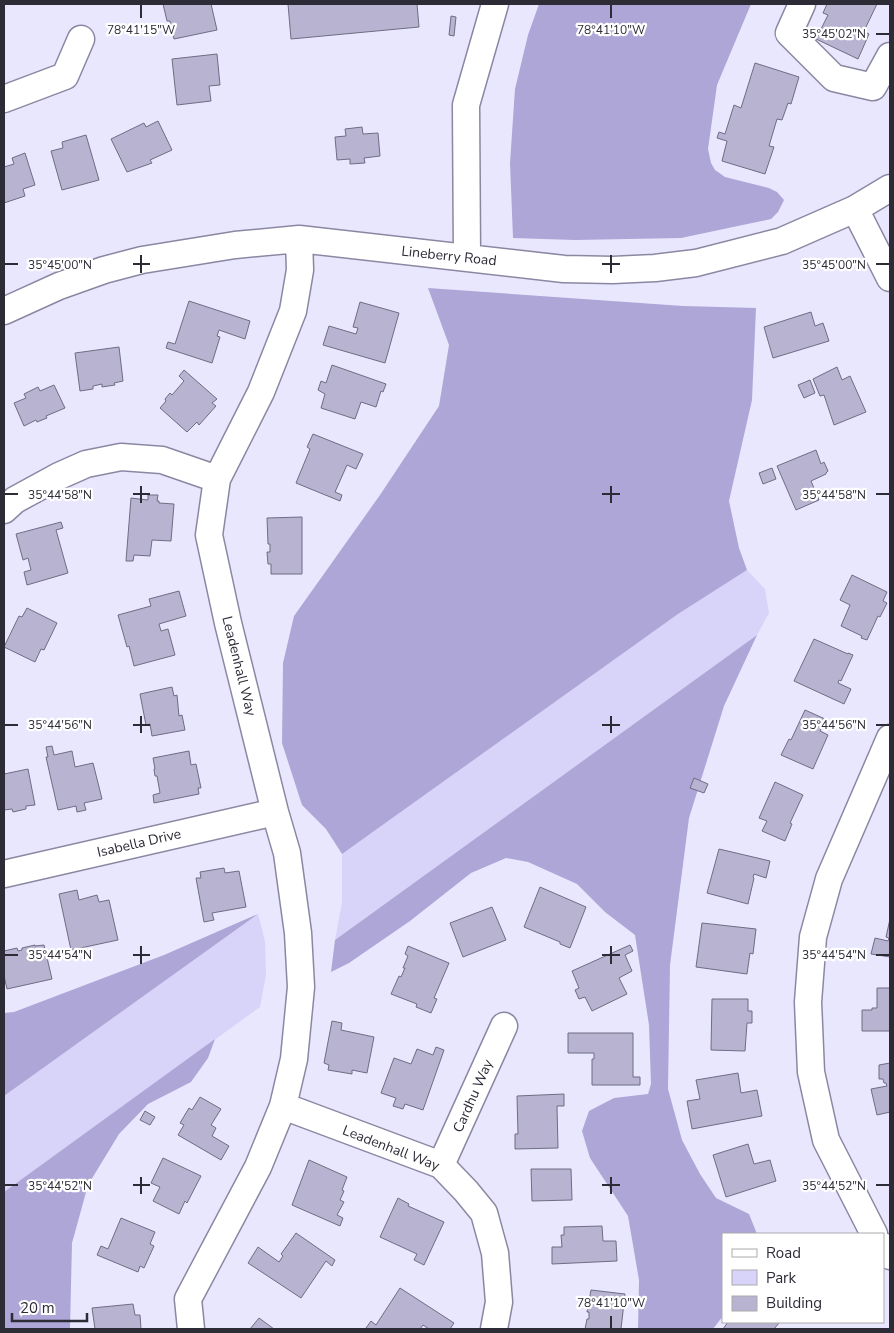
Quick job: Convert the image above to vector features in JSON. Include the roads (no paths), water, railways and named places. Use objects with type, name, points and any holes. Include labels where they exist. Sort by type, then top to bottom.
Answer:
[{"type":"street","points":[[466,258],[466,105],[495,4]]},
{"type":"street","points":[[802,4],[789,33],[834,78],[873,87],[890,56]]},
{"type":"street","points":[[4,99],[65,76],[81,39]]},
{"type":"street","name":"Lineberry Road","points":[[4,311],[59,286],[104,270],[142,260],[235,245],[299,239],[564,269],[613,270],[696,263],[782,240],[856,209],[890,188]]},
{"type":"street","points":[[856,209],[890,278]]},
{"type":"street","name":"Leadenhall Way","points":[[190,1329],[188,1299],[258,1167],[283,1106],[294,1059],[301,987],[298,933],[288,862],[228,623],[209,535],[216,479],[261,392],[293,310],[300,270],[299,239]]},
{"type":"street","points":[[4,510],[15,500],[59,476],[86,464],[120,457],[162,460],[216,479]]},
{"type":"street","points":[[873,1233],[826,1140],[810,1072],[808,1002],[813,937],[829,879],[890,738]]},
{"type":"street","name":"Isabella Drive","points":[[4,874],[275,812]]},
{"type":"street","name":"Cardhu Way","points":[[441,1165],[504,1026]]},
{"type":"street","name":"Leadenhall Way","points":[[283,1106],[441,1165],[466,1191],[484,1213],[495,1253],[499,1302],[494,1329]]}]
